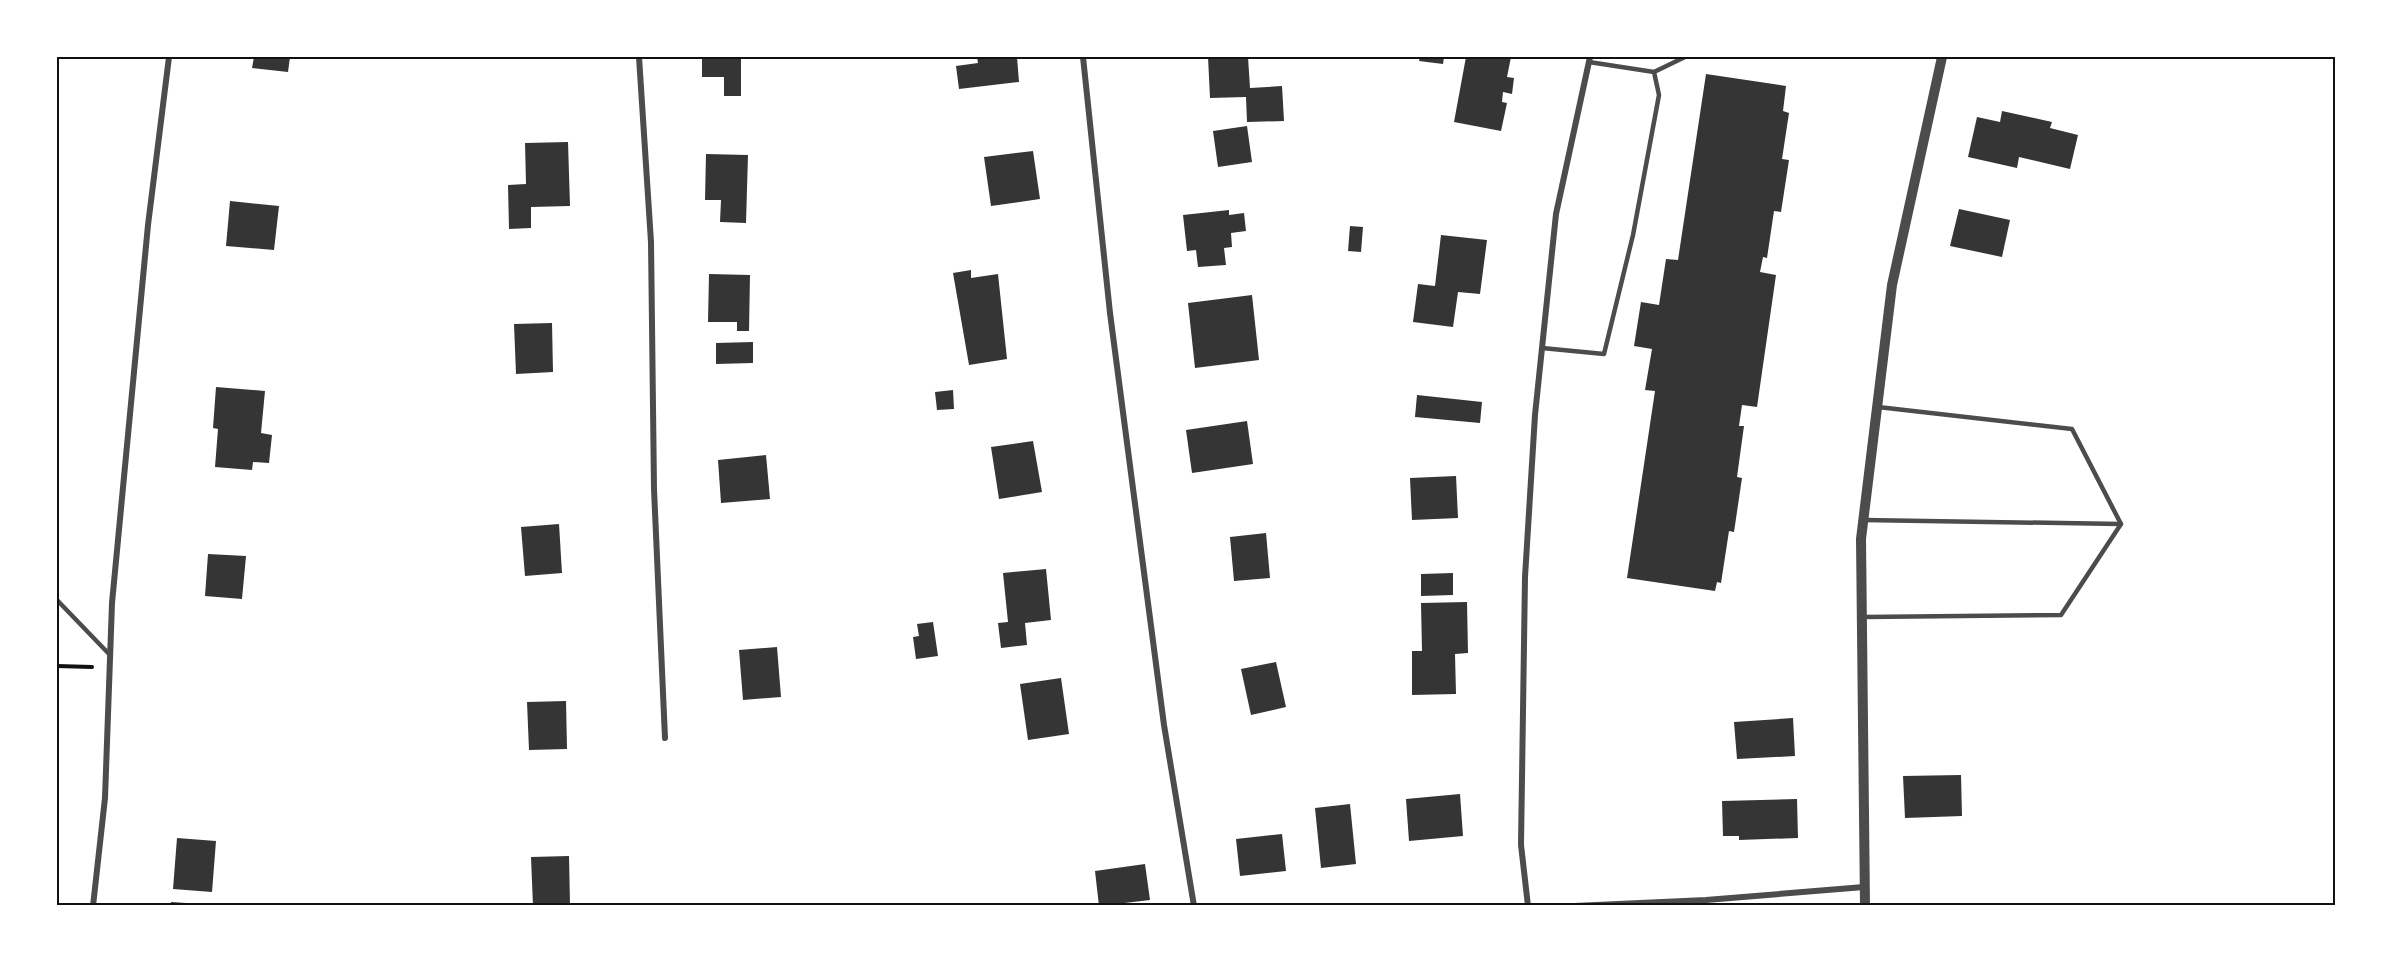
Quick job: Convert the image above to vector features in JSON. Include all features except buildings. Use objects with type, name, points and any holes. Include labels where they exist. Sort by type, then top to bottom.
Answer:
[{"type":"street","points":[[93,906],[105,798],[112,603],[148,225],[169,57]]},
{"type":"street","points":[[639,57],[651,242],[654,489],[665,738]]},
{"type":"street","points":[[1083,57],[1110,313],[1164,725],[1194,906]]},
{"type":"street","points":[[1865,906],[1863,520],[1892,285],[1942,57]]},
{"type":"street","points":[[1528,906],[1521,845],[1525,577],[1542,348],[1556,214],[1589,60]]},
{"type":"street","points":[[1574,906],[1706,900],[1864,886]]},
{"type":"lane","points":[[1589,60],[1654,72],[1685,57]]},
{"type":"lane","points":[[1542,348],[1604,354],[1633,235],[1659,95],[1654,72]]},
{"type":"lane","points":[[1878,407],[2072,429],[2121,524]]},
{"type":"lane","points":[[1863,520],[2121,524]]},
{"type":"lane","points":[[1862,617],[2061,615],[2121,524]]},
{"type":"lane","points":[[57,600],[111,655]]},
{"type":"path","points":[[57,666],[110,668]]}]
